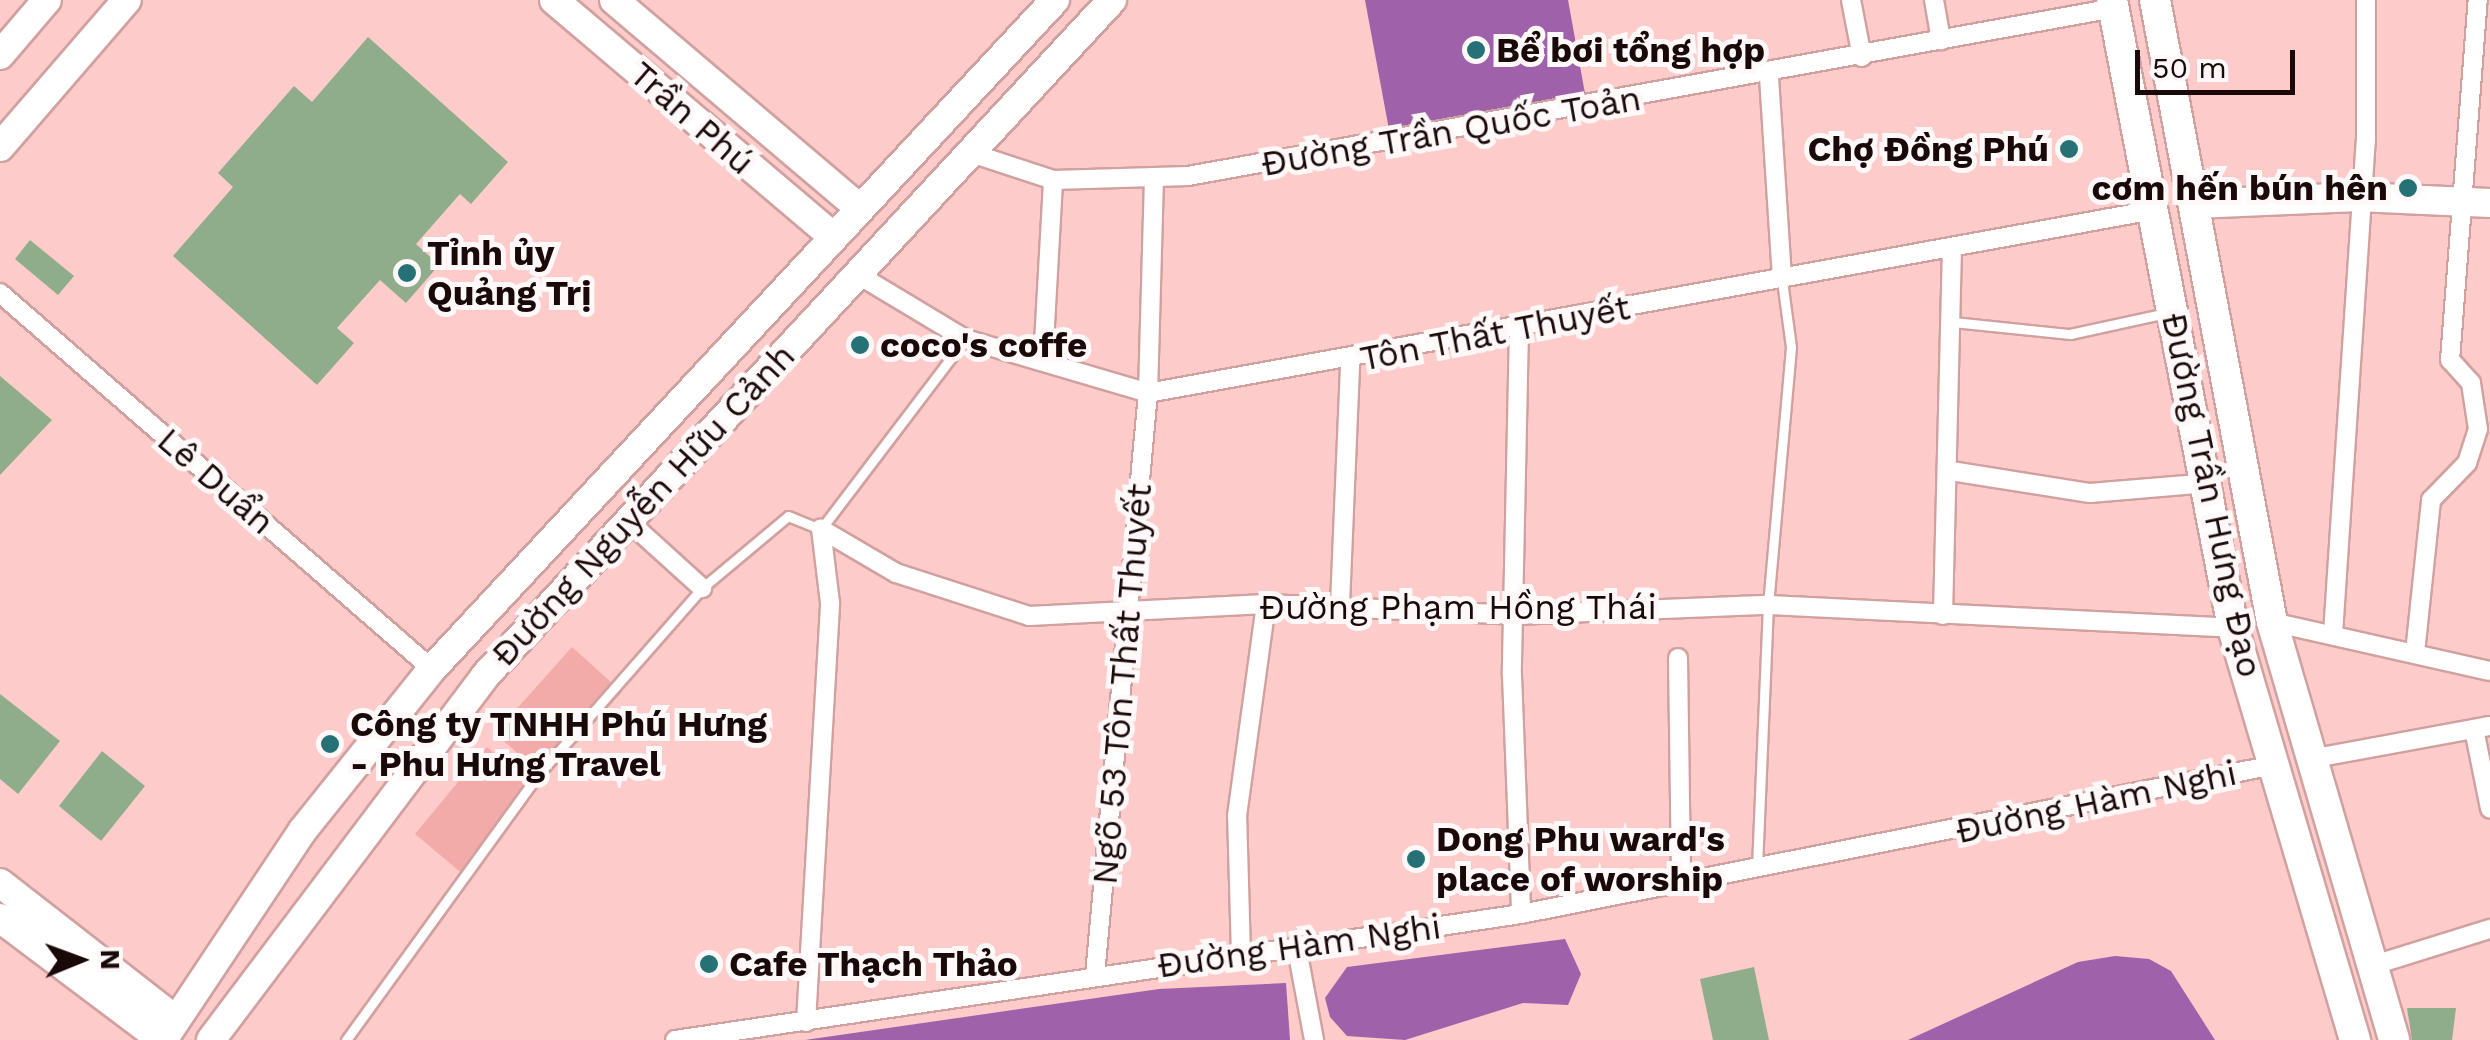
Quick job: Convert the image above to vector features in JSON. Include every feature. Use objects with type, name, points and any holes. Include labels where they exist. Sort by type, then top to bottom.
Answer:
[{"type":"main road","points":[[0,54],[47,0]]},
{"type":"main road","points":[[0,147],[127,0]]},
{"type":"main road","name":"Trần Phú","points":[[554,0],[828,239],[856,274]]},
{"type":"main road","name":"Trần Phú","points":[[614,0],[857,206]]},
{"type":"main road","name":"Đường Nguyễn Hữu Cảnh","points":[[171,1034],[302,830],[432,669],[857,206],[1055,0]]},
{"type":"main road","name":"Đường Nguyễn Hữu Cảnh","points":[[211,1040],[464,700],[964,151],[1112,0]]},
{"type":"main road","name":"Đường Trần Hưng Đạo","points":[[2154,0],[2272,622],[2394,1040]]},
{"type":"main road","name":"Đường Trần Hưng Đạo","points":[[2113,4],[2233,628],[2355,1040]]},
{"type":"main road","points":[[2154,210],[2195,204],[2358,197],[2476,202]]},
{"type":"main road","points":[[432,669],[464,700]]},
{"type":"main road","points":[[2274,764],[2310,759]]},
{"type":"main road","points":[[0,883],[171,1034]]},
{"type":"main road","points":[[0,918],[171,1034]]},
{"type":"street","points":[[1852,0],[1862,57]]},
{"type":"street","points":[[1934,0],[1941,40]]},
{"type":"street","points":[[2333,634],[2366,0]]},
{"type":"street","points":[[2415,653],[2432,500],[2468,463],[2478,429],[2481,384],[2450,360],[2476,202],[2478,0]]},
{"type":"street","name":"Đường Trần Quốc Toản","points":[[964,151],[1053,180],[1154,177],[1769,77],[2113,4]]},
{"type":"street","points":[[1769,77],[1782,280]]},
{"type":"street","name":"Ngõ 53 Tôn Thất Thuyết","points":[[1095,974],[1148,394],[1154,177]]},
{"type":"street","points":[[1043,361],[1053,180]]},
{"type":"street","name":"Tôn Thất Thuyết","points":[[856,274],[965,339],[1148,394],[1350,362],[2154,210]]},
{"type":"street","points":[[1943,615],[1951,471],[1952,248]]},
{"type":"street","name":"Lê Duẩn","points":[[0,293],[432,669]]},
{"type":"street","points":[[1519,328],[1515,615],[1521,914]]},
{"type":"street","points":[[1340,605],[1350,362]]},
{"type":"street","points":[[1951,471],[2090,492],[2208,483]]},
{"type":"street","points":[[626,519],[702,588]]},
{"type":"street","points":[[806,1022],[830,603],[821,529]]},
{"type":"street","name":"Đường Phạm Hồng Thái","points":[[821,529],[896,574],[1029,616],[1266,604],[1515,615],[1768,605],[2233,628]]},
{"type":"street","points":[[1241,954],[1237,816],[1266,604]]},
{"type":"street","points":[[2272,622],[2490,671]]},
{"type":"street","points":[[1678,658],[1680,885]]},
{"type":"street","points":[[2310,759],[2482,727],[2490,808]]},
{"type":"street","name":"Đường Hàm Nghi","points":[[674,1040],[1095,974],[1297,949],[1521,914],[2274,764]]},
{"type":"street","points":[[2371,966],[2490,929]]},
{"type":"street","points":[[1297,949],[1314,1040]]},
{"type":"lane","points":[[1757,870],[1768,605],[1791,348],[1782,280]]},
{"type":"lane","points":[[1953,322],[2070,334],[2174,312]]},
{"type":"lane","points":[[346,1040],[537,776],[702,588],[788,516],[821,529],[965,339]]},
{"type":"shaded area","name":"Bể bơi tổng hợp","points":[[1365,0],[1568,0],[1586,99],[1390,135]]},
{"type":"shaded area","points":[[572,647],[622,692],[545,778],[495,733]]},
{"type":"shaded area","points":[[487,747],[536,788],[464,875],[415,834]]},
{"type":"shaded area","points":[[1565,939],[1581,974],[1568,1005],[1523,1003],[1405,1040],[1347,1036],[1330,1017],[1325,998],[1347,967]]},
{"type":"shaded area","points":[[2115,956],[2149,959],[2171,971],[2215,1040],[1908,1040],[2078,962]]},
{"type":"shaded area","points":[[1286,983],[1290,1040],[805,1040],[1159,989]]},
{"type":"building","points":[[368,37],[508,162],[471,204],[460,194],[416,244],[439,265],[406,303],[380,280],[337,328],[354,343],[317,385],[173,256],[233,187],[218,173],[294,86],[312,102]]},
{"type":"building","points":[[30,240],[74,276],[58,295],[15,259]]},
{"type":"building","points":[[0,376],[52,420],[0,475]]},
{"type":"building","points":[[0,694],[60,741],[18,794],[0,779]]},
{"type":"building","points":[[102,751],[145,786],[101,841],[59,806]]},
{"type":"building","points":[[1754,967],[1769,1040],[1713,1040],[1700,979]]},
{"type":"building","points":[[2407,1008],[2456,1008],[2452,1040],[2412,1040]]},
{"type":"place","name":"Bể bơi tổng hợp","points":[[1476,50]]},
{"type":"place","name":"Chợ Đồng Phú","points":[[2069,149]]},
{"type":"place","name":"cơm hến bún hên","points":[[2408,188]]},
{"type":"place","name":"Tỉnh ủy Quảng Trị","points":[[407,273]]},
{"type":"place","name":"coco's coffe","points":[[860,345]]},
{"type":"place","name":"Công ty TNHH Phú Hưng - Phu Hưng Travel","points":[[330,744]]},
{"type":"place","name":"Dong Phu ward's place of worship","points":[[1416,859]]},
{"type":"place","name":"Cafe Thạch Thảo","points":[[709,964]]}]
